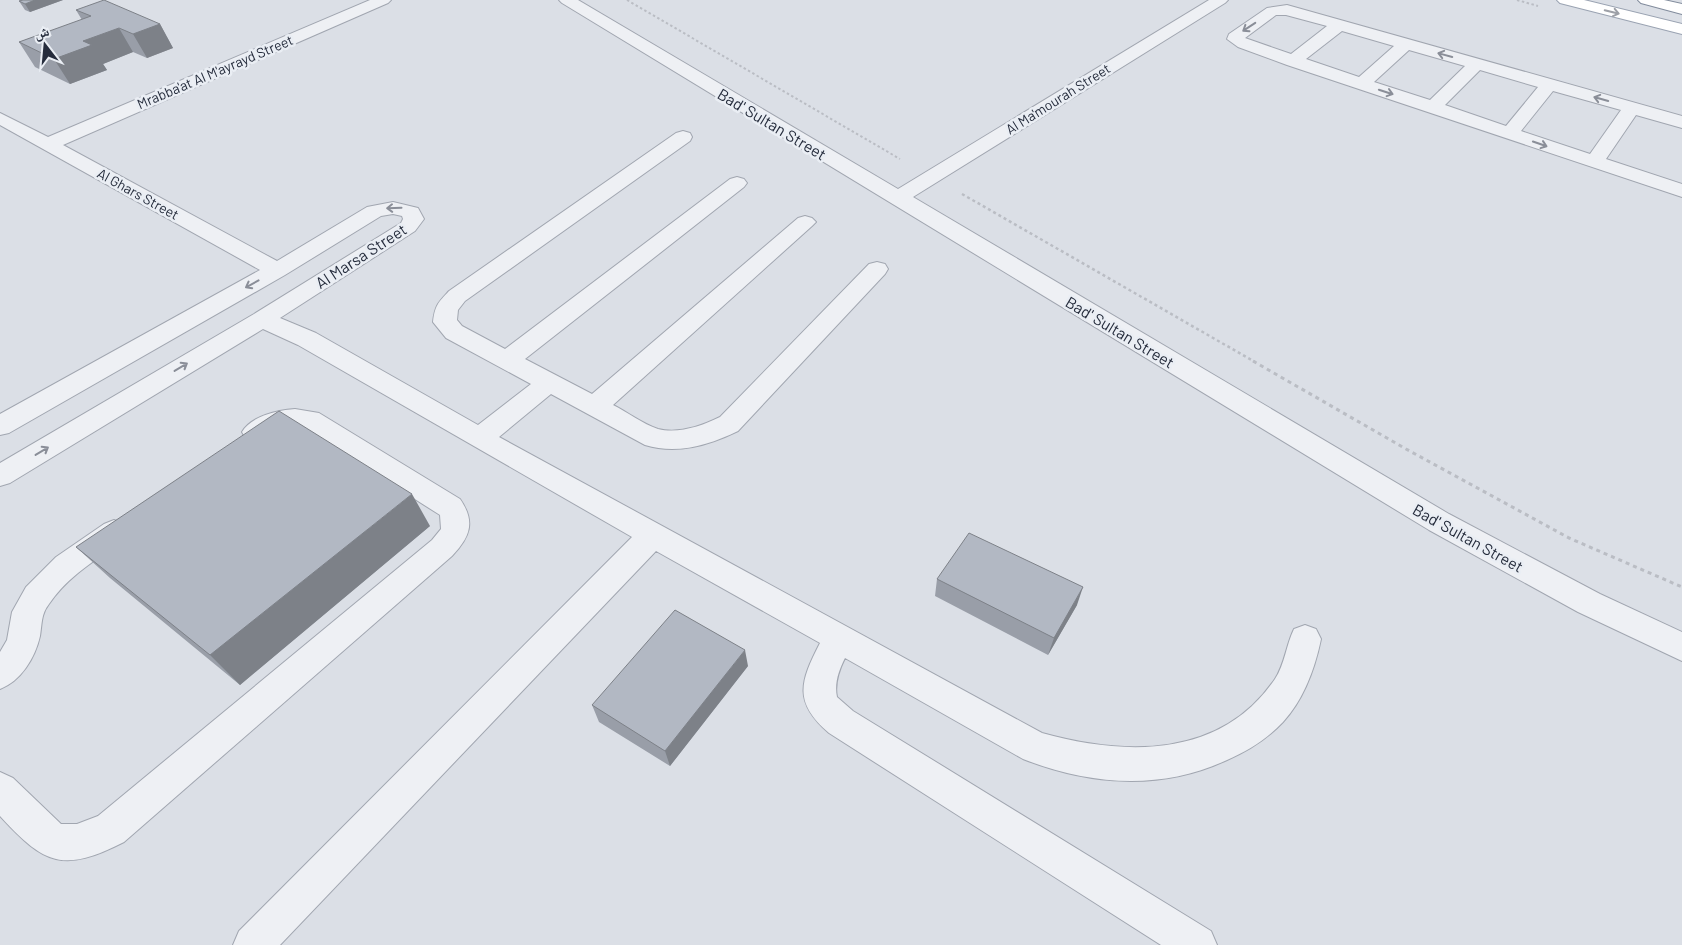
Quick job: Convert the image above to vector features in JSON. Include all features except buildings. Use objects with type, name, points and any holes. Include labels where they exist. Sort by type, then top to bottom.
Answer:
[{"type":"main road","points":[[1565,0],[1682,29]]},
{"type":"main road","points":[[1646,0],[1682,9]]},
{"type":"street","name":"Mrabba'at Al M'ayrayd Street","points":[[48,144],[383,0]]},
{"type":"street","name":"Bad' Sultan Street","points":[[567,0],[896,199],[1439,522],[1590,603],[1682,647]]},
{"type":"street","name":"Al Ma'mourah Street","points":[[896,199],[1220,0]]},
{"type":"street","points":[[1682,122],[1280,9],[1272,12],[1235,37],[1244,44],[1293,61],[1682,191]]},
{"type":"street","points":[[1293,61],[1339,25]]},
{"type":"street","points":[[1361,84],[1406,44]]},
{"type":"street","points":[[220,53],[239,61]]},
{"type":"street","points":[[1433,107],[1477,64]]},
{"type":"street","points":[[1510,134],[1550,84]]},
{"type":"street","points":[[1594,162],[1632,108]]},
{"type":"street","name":"Al Ghars Street","points":[[0,118],[277,270]]},
{"type":"street","points":[[683,137],[457,296],[446,308],[445,322],[454,332],[654,438],[680,440],[706,435],[729,424],[877,269]]},
{"type":"street","points":[[507,360],[737,184]]},
{"type":"street","name":"Al Marsa Street","points":[[0,426],[277,270],[374,212],[388,207],[402,207],[411,212],[414,219],[408,227],[262,319],[0,476]]},
{"type":"street","points":[[596,406],[805,222]]},
{"type":"street","points":[[262,319],[307,339],[479,438],[1035,747],[1071,758],[1100,763],[1147,764],[1191,757],[1216,749],[1245,733],[1268,714],[1286,691],[1298,666],[1305,639]]},
{"type":"street","points":[[479,438],[550,382]]},
{"type":"street","points":[[0,790],[54,840],[71,842],[90,839],[111,829],[442,548],[452,538],[456,528],[454,512],[450,507],[310,420],[295,418],[278,420],[265,426],[233,448]]},
{"type":"street","points":[[0,674],[13,660],[20,648],[28,610],[45,584],[57,571],[137,515]]},
{"type":"street","points":[[253,945],[654,535]]},
{"type":"street","points":[[839,638],[822,673],[818,691],[826,709],[842,722],[1197,945]]},
{"type":"path","points":[[628,0],[900,158]]},
{"type":"path","points":[[962,194],[1406,449],[1569,538],[1682,587]]}]
